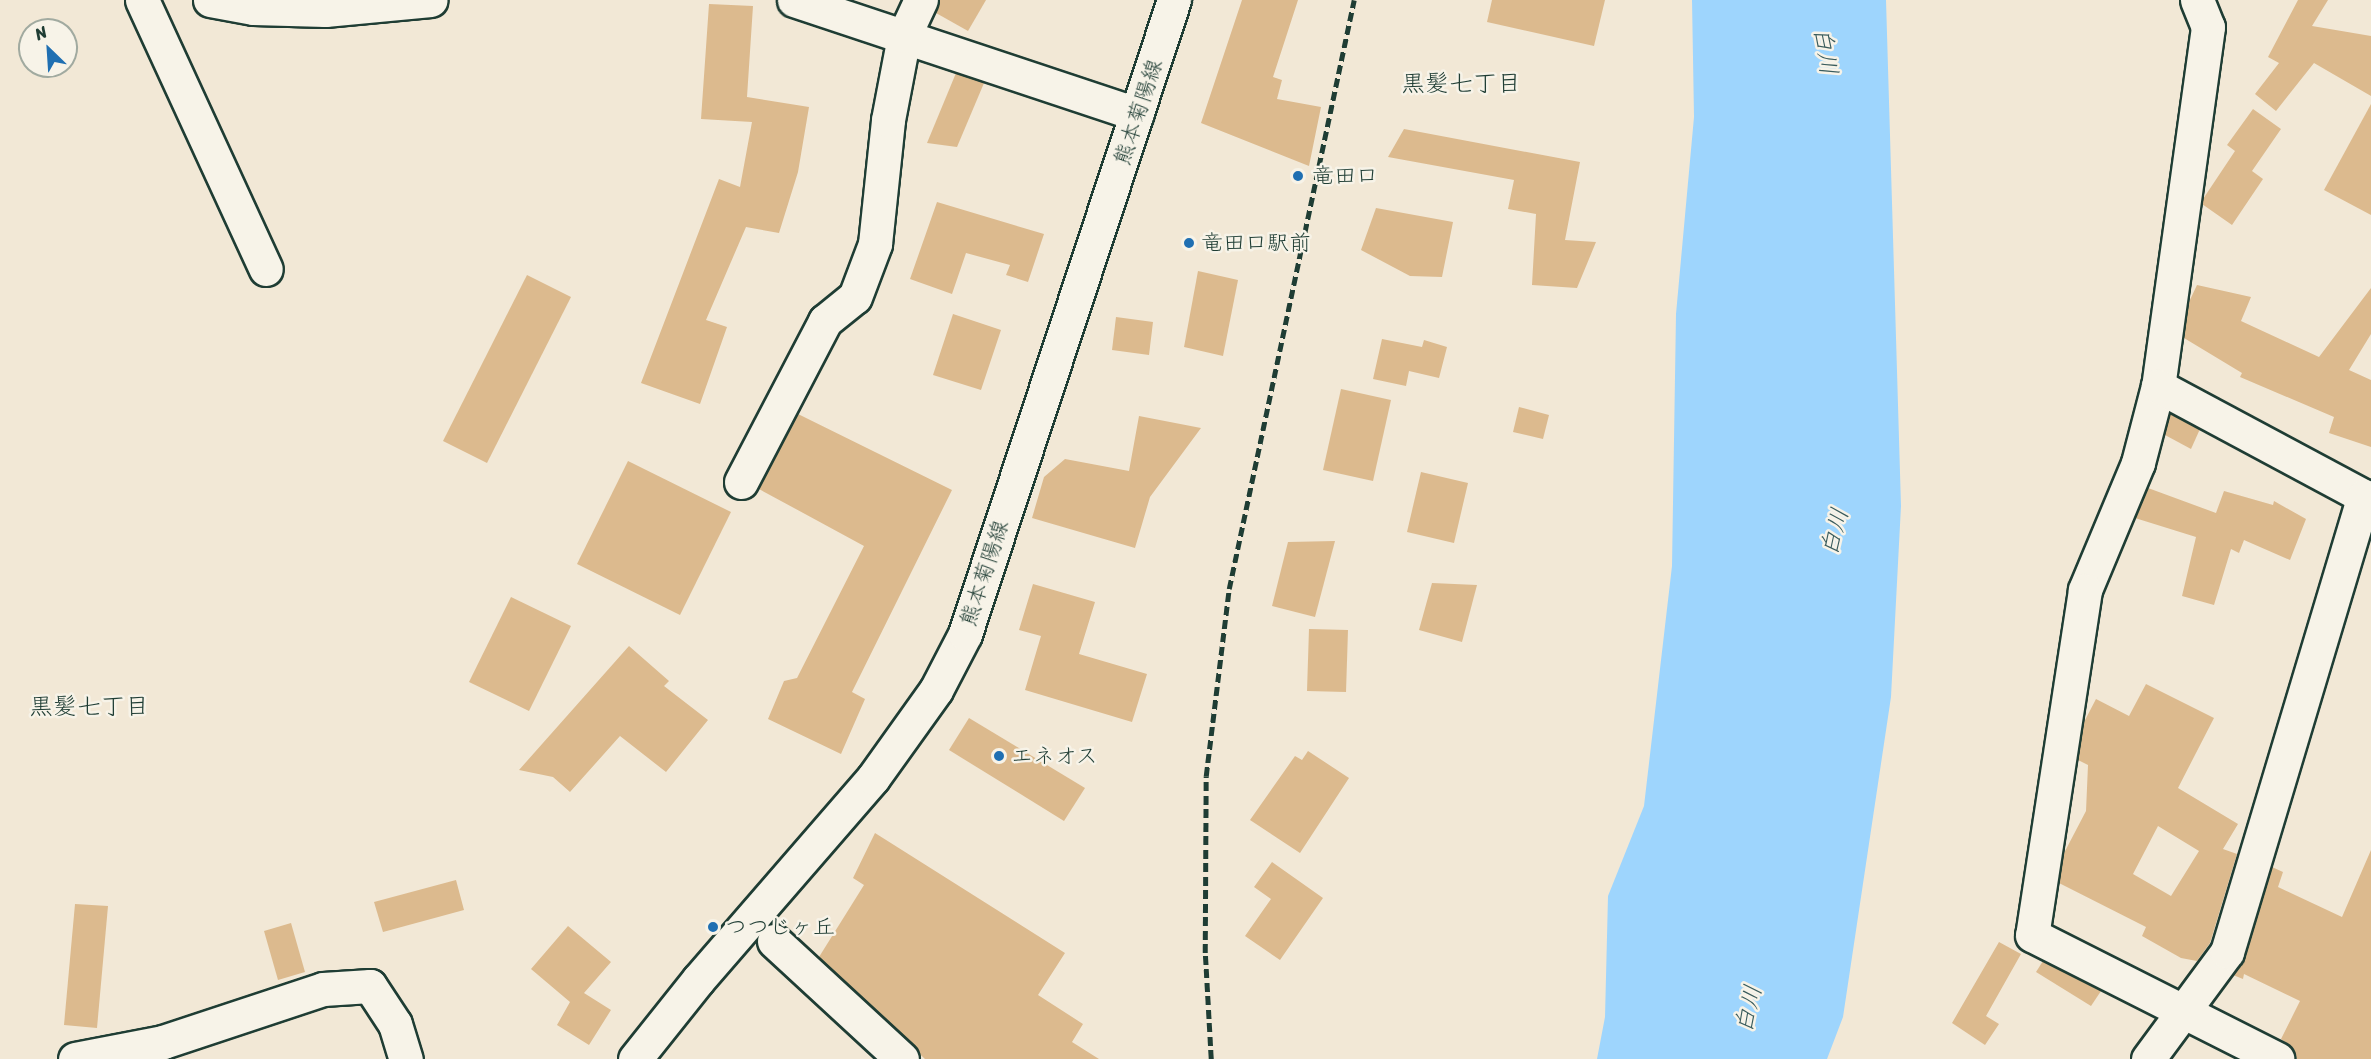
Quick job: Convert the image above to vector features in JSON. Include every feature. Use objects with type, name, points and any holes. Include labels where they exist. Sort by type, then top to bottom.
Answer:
[{"type":"street","points":[[142,0],[266,269]]},
{"type":"street","points":[[210,0],[254,8],[325,10],[431,0]]},
{"type":"street","points":[[794,0],[1137,114]]},
{"type":"street","points":[[741,482],[825,321],[855,297],[875,244],[888,120],[904,36],[921,0]]},
{"type":"street","name":"熊本菊陽線","points":[[635,1059],[698,980],[873,778],[936,690],[965,634],[1174,0]]},
{"type":"street","points":[[2197,0],[2208,27],[2158,386],[2138,463],[2085,590],[2032,935],[2183,1009],[2278,1059]]},
{"type":"street","points":[[2148,1059],[2226,952],[2367,498],[2158,386]]},
{"type":"street","points":[[774,941],[902,1059]]},
{"type":"street","points":[[75,1059],[163,1042],[323,989],[370,986],[395,1024],[406,1059]]},
{"type":"water","name":"白川","points":[[1692,0],[1886,0],[1901,506],[1891,697],[1843,1017],[1827,1059],[1597,1059],[1605,1017],[1608,896],[1644,806],[1672,566],[1676,314],[1694,117]]},
{"type":"building","points":[[939,0],[986,0],[968,31],[936,13]]},
{"type":"building","points":[[1242,0],[1298,0],[1273,77],[1282,80],[1277,99],[1321,107],[1309,166],[1201,123]]},
{"type":"building","points":[[1492,0],[1605,0],[1594,46],[1487,22]]},
{"type":"building","points":[[2298,0],[2328,0],[2312,26],[2371,36],[2371,96],[2314,63],[2276,111],[2255,94],[2279,63],[2268,57]]},
{"type":"building","points":[[709,4],[753,6],[747,97],[809,107],[798,172],[779,233],[746,227],[706,320],[727,327],[700,404],[641,383],[719,179],[740,187],[752,122],[701,119]]},
{"type":"building","points":[[956,73],[984,83],[957,147],[927,143]]},
{"type":"building","points":[[2371,104],[2371,215],[2324,190]]},
{"type":"building","points":[[2253,109],[2281,129],[2252,171],[2263,179],[2232,225],[2202,204],[2235,151],[2227,145]]},
{"type":"building","points":[[1404,129],[1580,162],[1565,240],[1596,242],[1577,288],[1532,285],[1536,214],[1508,209],[1514,180],[1388,157]]},
{"type":"building","points":[[937,202],[1044,234],[1028,282],[1006,275],[1010,265],[966,253],[952,294],[910,279]]},
{"type":"building","points":[[1376,208],[1453,222],[1442,277],[1410,276],[1361,250]]},
{"type":"building","points":[[1198,271],[1238,280],[1223,356],[1184,347]]},
{"type":"building","points":[[527,275],[571,297],[487,463],[443,441]]},
{"type":"building","points":[[2197,285],[2251,297],[2241,321],[2319,357],[2371,288],[2371,334],[2349,370],[2371,380],[2371,447],[2329,433],[2334,417],[2240,377],[2242,373],[2184,338],[2189,302]]},
{"type":"building","points":[[953,314],[1001,330],[981,390],[933,375]]},
{"type":"building","points":[[1116,317],[1153,322],[1149,355],[1112,350]]},
{"type":"building","points":[[1382,339],[1422,347],[1424,340],[1447,347],[1439,378],[1409,371],[1406,386],[1373,379]]},
{"type":"building","points":[[1341,389],[1391,400],[1373,481],[1323,470]]},
{"type":"building","points":[[1519,407],[1549,415],[1543,439],[1513,432]]},
{"type":"building","points":[[798,414],[952,490],[852,692],[865,699],[841,754],[768,719],[784,681],[797,678],[864,546],[759,489]]},
{"type":"building","points":[[2170,414],[2200,429],[2191,449],[2165,435]]},
{"type":"building","points":[[1139,416],[1201,428],[1150,497],[1135,548],[1032,518],[1044,477],[1065,459],[1129,471]]},
{"type":"building","points":[[628,461],[731,512],[680,615],[577,564]]},
{"type":"building","points":[[1421,472],[1468,483],[1454,543],[1407,532]]},
{"type":"building","points":[[2148,488],[2216,513],[2224,491],[2273,505],[2274,501],[2306,519],[2290,560],[2244,540],[2239,553],[2231,549],[2214,605],[2182,596],[2196,537],[2135,518]]},
{"type":"building","points":[[1335,541],[1315,617],[1272,606],[1288,542]]},
{"type":"building","points":[[1432,583],[1477,585],[1462,642],[1419,630]]},
{"type":"building","points":[[1033,584],[1095,602],[1079,654],[1147,674],[1132,722],[1025,690],[1041,636],[1019,630]]},
{"type":"building","points":[[511,597],[571,626],[529,711],[469,682]]},
{"type":"building","points":[[1309,629],[1348,630],[1346,692],[1307,691]]},
{"type":"building","points":[[629,646],[669,681],[664,686],[708,720],[666,772],[620,736],[570,792],[553,777],[519,770]]},
{"type":"building","points":[[2146,684],[2214,718],[2178,788],[2238,824],[2223,849],[2237,854],[2210,943],[2197,961],[2181,958],[2142,936],[2146,927],[2059,883],[2063,855],[2086,811],[2088,765],[2078,760],[2083,724],[2096,699],[2129,716]],"holes":[[[2158,826],[2199,851],[2171,896],[2133,874]]]},
{"type":"building","points":[[969,718],[1085,788],[1064,821],[949,750]]},
{"type":"building","points":[[1308,751],[1349,778],[1300,853],[1250,820],[1295,756],[1302,760]]},
{"type":"building","points":[[875,833],[1065,953],[1038,995],[1083,1024],[1072,1042],[1099,1059],[925,1059],[819,957],[864,885],[853,878]]},
{"type":"building","points":[[2371,850],[2371,1059],[2297,1059],[2293,1048],[2281,1039],[2300,1001],[2244,974],[2243,979],[2233,975],[2245,957],[2272,867],[2283,872],[2278,887],[2342,917]]},
{"type":"building","points":[[1272,862],[1323,898],[1280,960],[1245,936],[1271,899],[1254,887]]},
{"type":"building","points":[[456,880],[464,910],[383,932],[374,902]]},
{"type":"building","points":[[75,904],[108,906],[97,1028],[64,1025]]},
{"type":"building","points":[[291,923],[305,972],[278,980],[264,931]]},
{"type":"building","points":[[568,926],[611,962],[584,993],[611,1010],[589,1045],[557,1025],[570,1002],[531,969]]},
{"type":"building","points":[[1999,942],[2021,954],[1986,1016],[1999,1024],[1985,1045],[1952,1023]]},
{"type":"building","points":[[2043,961],[2101,991],[2091,1006],[2036,972]]},
{"type":"railway","points":[[1211,1059],[1205,953],[1206,776],[1229,589],[1354,0]]},
{"type":"place","name":"竜田口","points":[[1298,176]]},
{"type":"place","name":"竜田口駅前","points":[[1189,243]]},
{"type":"place","name":"エネオス","points":[[999,756]]},
{"type":"place","name":"つつじヶ丘","points":[[713,927]]},
{"type":"district","name":"黒髪七丁目","points":[[1461,84]]},
{"type":"district","name":"黒髪七丁目","points":[[89,707]]}]
